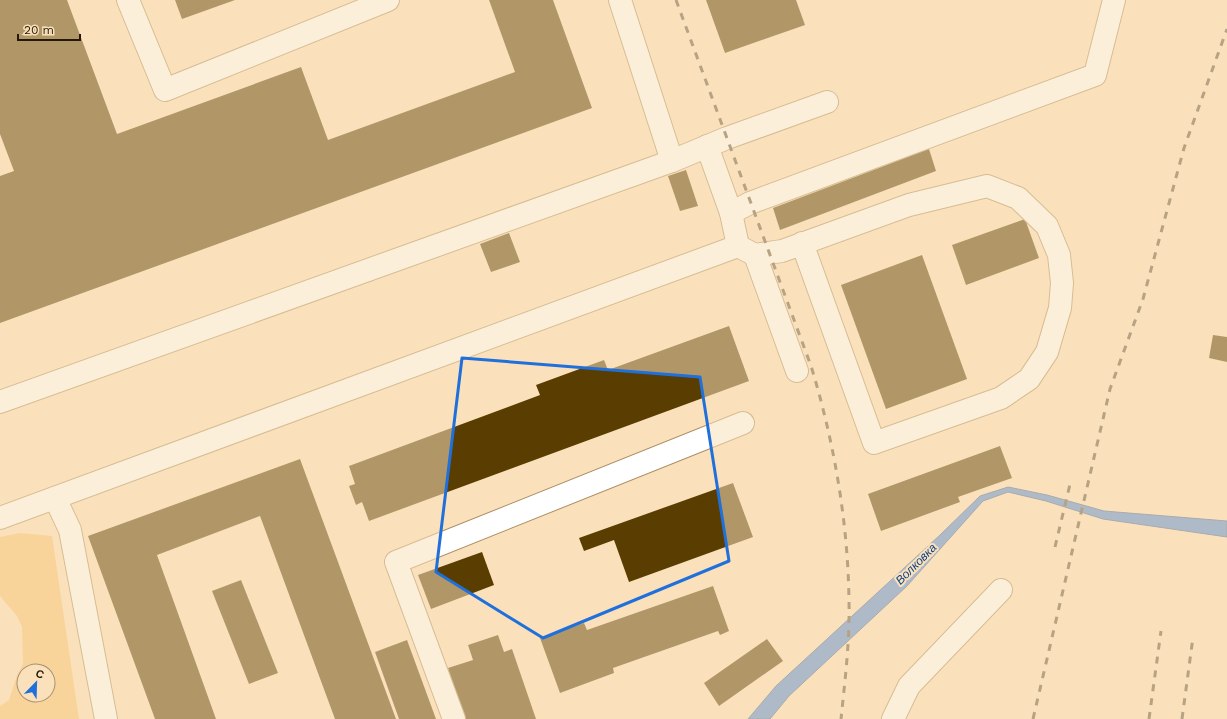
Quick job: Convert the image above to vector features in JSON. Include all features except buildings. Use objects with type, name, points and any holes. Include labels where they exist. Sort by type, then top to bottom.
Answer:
[{"type":"street","points":[[128,0],[165,90],[388,0]]},
{"type":"street","points":[[620,0],[672,161]]},
{"type":"street","points":[[731,213],[750,203],[1095,75],[1114,0]]},
{"type":"street","points":[[0,402],[672,161],[707,146],[827,102]]},
{"type":"street","points":[[707,146],[731,213],[798,371]]},
{"type":"street","points":[[0,518],[746,250],[782,250],[908,205],[987,186],[1018,198],[1046,226],[1059,255],[1062,283],[1060,308],[1047,352],[1029,379],[1001,398],[874,443],[802,243]]},
{"type":"street","points":[[454,719],[396,562],[743,423]]},
{"type":"street","points":[[54,498],[70,530],[106,719]]},
{"type":"street","points":[[893,719],[909,686],[1002,590]]},
{"type":"highlighted area","points":[[462,358],[700,377],[729,561],[543,638],[436,572]]},
{"type":"shaded area","points":[[20,533],[52,536],[79,719],[0,719],[0,706],[9,700],[16,678],[16,703],[56,703],[56,663],[23,663],[22,627],[17,616],[0,596],[0,537]]},
{"type":"water","name":"Волковка","points":[[1008,487],[1047,495],[1104,511],[1227,521],[1227,537],[1103,519],[1046,501],[1008,492],[983,501],[907,586],[789,696],[770,719],[748,719],[776,686],[940,535],[980,496]]},
{"type":"railway","points":[[676,0],[811,366],[833,452],[843,512],[849,601],[847,660],[841,719]]},
{"type":"railway","points":[[1033,719],[1110,389],[1143,299],[1184,148],[1227,29]]},
{"type":"railway","points":[[1055,547],[1071,480]]},
{"type":"railway","points":[[1149,719],[1161,631]]},
{"type":"railway","points":[[1182,719],[1193,637]]}]
